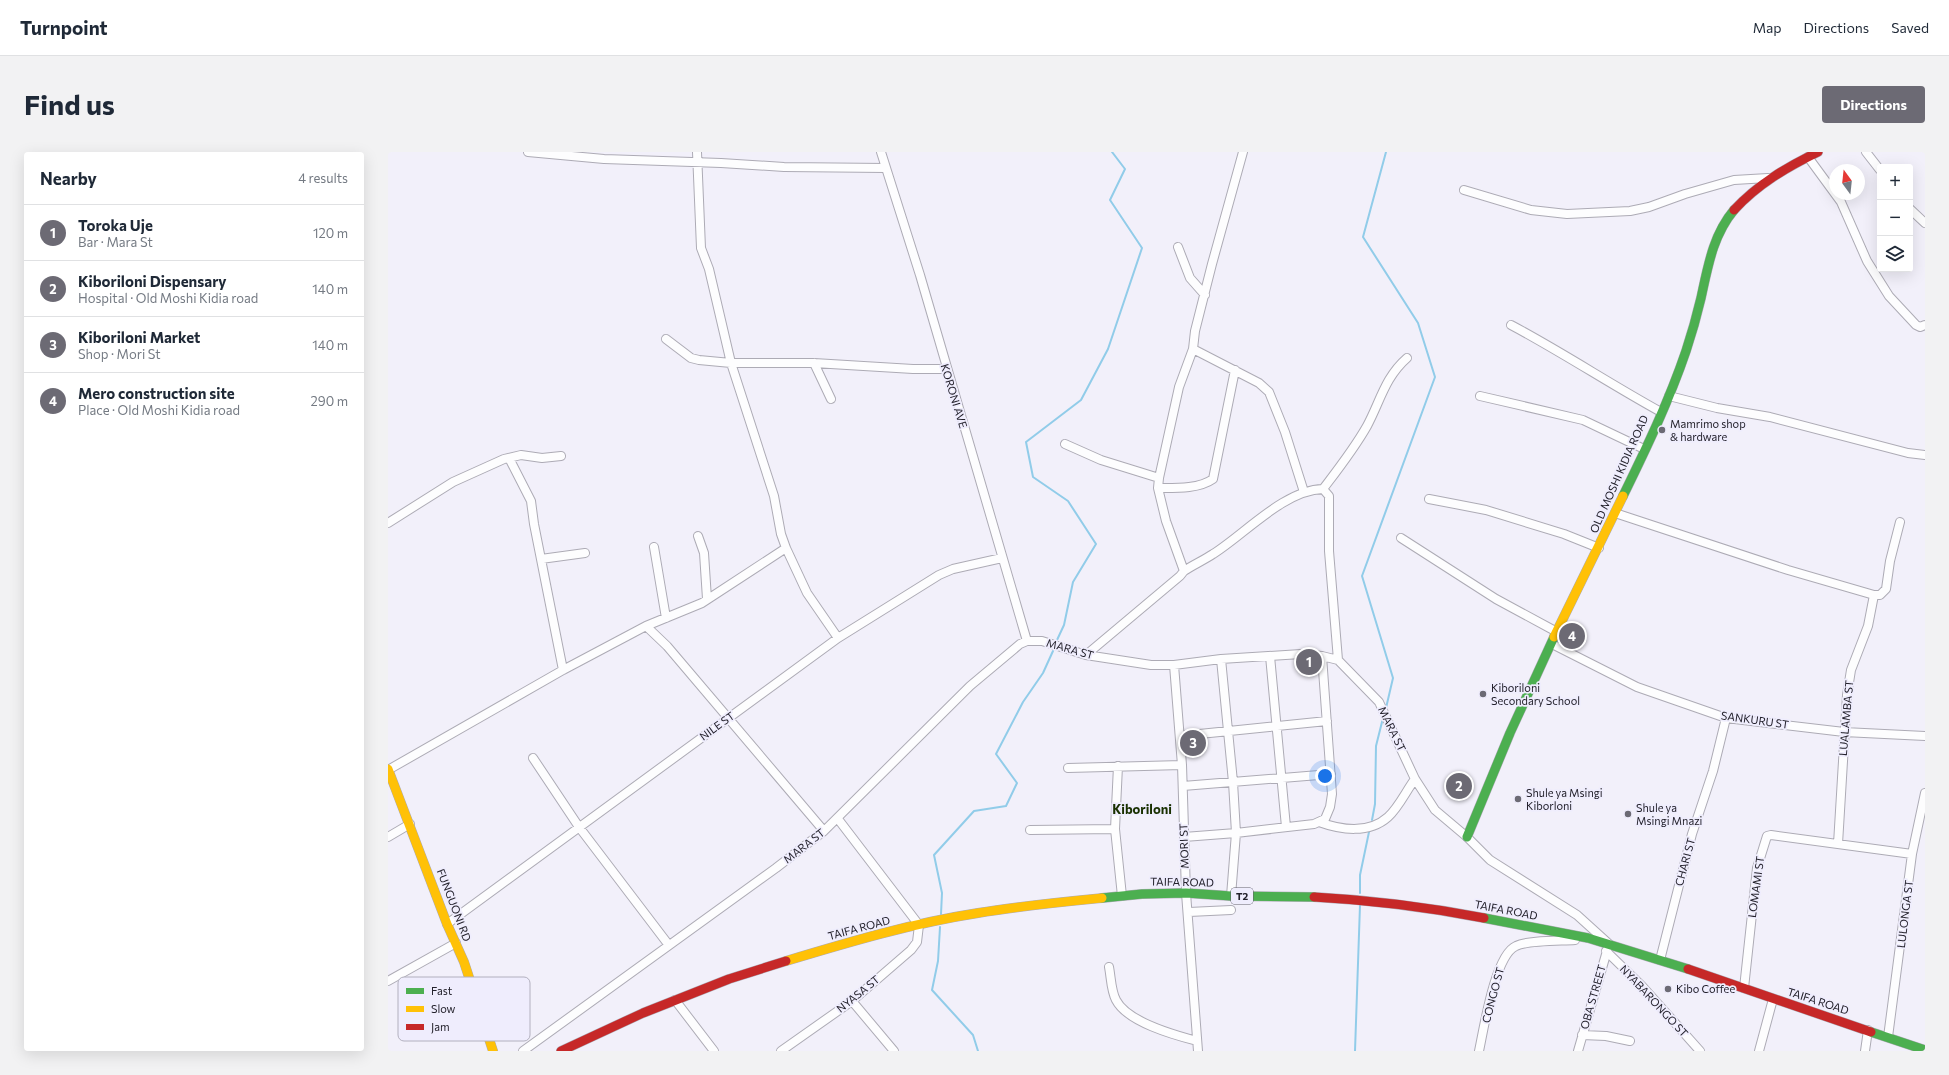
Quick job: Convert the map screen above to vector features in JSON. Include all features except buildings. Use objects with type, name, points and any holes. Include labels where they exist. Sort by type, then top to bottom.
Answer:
[{"type":"main road","name":"OLD MOSHI KIDIA ROAD","points":[[1467,837],[1516,719],[1616,513],[1669,396],[1686,349],[1711,256],[1721,228],[1733,210],[1747,195],[1768,178],[1818,152]]},
{"type":"main road","name":"FUNGUONI RD","points":[[388,770],[469,977]]},
{"type":"main road","name":"TAIFA ROAD","points":[[561,1051],[675,1000],[776,964],[919,925],[977,913],[1068,900],[1186,893],[1231,896],[1300,896],[1372,901],[1443,910],[1588,938],[1607,948],[1660,960],[1925,1050]]},
{"type":"main road","name":"FUNGUONI RD","points":[[490,1041],[493,1051]]},
{"type":"street","points":[[528,152],[604,159],[699,162],[784,167],[886,168]]},
{"type":"street","points":[[697,152],[699,162],[700,242],[709,269],[731,362],[771,483],[781,534],[786,548],[807,593],[838,638]]},
{"type":"street","name":"KORONI AVE","points":[[881,152],[920,275],[946,369],[1027,641]]},
{"type":"street","points":[[1184,571],[1166,521],[1158,488],[1158,478],[1179,387],[1193,349],[1195,331],[1243,152]]},
{"type":"street","points":[[1866,152],[1877,166]]},
{"type":"street","points":[[1808,157],[1841,202],[1867,261],[1889,296],[1916,325],[1920,327],[1925,325]]},
{"type":"street","points":[[1464,190],[1531,210],[1567,214],[1630,211],[1650,207],[1684,194],[1734,180],[1768,178]]},
{"type":"street","points":[[1913,212],[1925,224]]},
{"type":"street","points":[[1178,247],[1190,278],[1205,295]]},
{"type":"street","points":[[1511,325],[1561,352],[1622,390],[1661,412]]},
{"type":"street","points":[[666,339],[691,358],[731,362],[814,363],[865,367],[946,369]]},
{"type":"street","points":[[1193,349],[1259,383],[1269,392],[1285,432],[1304,492]]},
{"type":"street","points":[[1086,655],[1184,571],[1213,554],[1273,510],[1304,492],[1323,489],[1354,450],[1371,419],[1390,375],[1406,358]]},
{"type":"street","points":[[814,363],[831,399]]},
{"type":"street","points":[[1158,488],[1191,486],[1209,482],[1213,479],[1235,370]]},
{"type":"street","points":[[1480,396],[1582,420],[1644,449]]},
{"type":"street","points":[[1669,396],[1716,408],[1770,417],[1925,455]]},
{"type":"street","points":[[1065,444],[1101,460],[1158,478]]},
{"type":"street","points":[[388,523],[453,482],[509,458],[521,455],[542,458],[561,456]]},
{"type":"street","points":[[509,458],[531,501],[563,670]]},
{"type":"street","points":[[1323,489],[1330,496],[1329,551],[1338,660]]},
{"type":"street","points":[[1429,499],[1486,510],[1564,534],[1599,548]]},
{"type":"street","points":[[1616,513],[1781,568],[1874,595],[1880,595],[1886,589],[1890,561],[1900,522]]},
{"type":"street","points":[[698,536],[704,553],[707,599]]},
{"type":"street","points":[[1401,538],[1496,599],[1557,632]]},
{"type":"street","points":[[654,547],[666,618]]},
{"type":"street","points":[[388,770],[563,670],[646,626],[707,599],[786,548]]},
{"type":"street","points":[[541,559],[585,553]]},
{"type":"street","name":"NILE ST","points":[[447,924],[838,638],[939,575],[953,569],[1002,558]]},
{"type":"street","name":"LUALAMBA ST","points":[[1838,844],[1844,732],[1851,670],[1866,631],[1874,595]]},
{"type":"street","points":[[646,626],[667,646],[824,831]]},
{"type":"street","name":"MARA ST","points":[[523,1051],[668,944],[776,868],[824,831],[970,686],[1020,644],[1027,641],[1042,641],[1086,655],[1151,665],[1174,665],[1222,659],[1270,656],[1322,656],[1338,660],[1379,702],[1415,779],[1435,810],[1467,837],[1490,860],[1577,915],[1607,948]]},
{"type":"street","name":"SANKURU ST","points":[[1552,644],[1636,687],[1726,718],[1844,732],[1925,736]]},
{"type":"street","points":[[1270,656],[1286,827]]},
{"type":"street","points":[[1184,837],[1314,824],[1325,819],[1330,807],[1332,794],[1322,656]]},
{"type":"street","points":[[1222,659],[1236,833],[1231,896]]},
{"type":"street","name":"MORI ST","points":[[1174,665],[1182,765],[1186,893],[1189,912],[1192,984],[1198,1051]]},
{"type":"street","name":"CHARI ST","points":[[1660,960],[1692,834],[1713,771],[1726,718]]},
{"type":"street","points":[[1180,736],[1327,721]]},
{"type":"street","points":[[533,758],[579,827],[668,944]]},
{"type":"street","points":[[1068,768],[1182,765]]},
{"type":"street","points":[[1118,766],[1115,830],[1122,896]]},
{"type":"street","points":[[1183,786],[1331,774]]},
{"type":"street","points":[[1319,822],[1341,828],[1352,829],[1368,827],[1381,822],[1393,811],[1415,779]]},
{"type":"street","name":"LULONGA ST","points":[[1888,1037],[1912,854],[1921,831],[1925,793]]},
{"type":"street","points":[[838,818],[919,925]]},
{"type":"street","points":[[388,837],[410,824]]},
{"type":"street","points":[[1030,830],[1115,830]]},
{"type":"street","name":"LOMAMI ST","points":[[1744,988],[1756,868],[1767,836],[1771,835],[1912,854]]},
{"type":"street","points":[[1189,912],[1231,910]]},
{"type":"street","name":"NYASA ST","points":[[781,1051],[852,1001],[910,950],[917,942],[919,925]]},
{"type":"street","name":"CONGO ST","points":[[1479,1051],[1498,972],[1503,959],[1509,951],[1516,946],[1524,944],[1588,938]]},
{"type":"street","points":[[388,981],[456,943]]},
{"type":"street","name":"OBA STREET","points":[[1578,1051],[1607,948]]},
{"type":"street","name":"NYABARONGO ST","points":[[1607,948],[1700,1051]]},
{"type":"street","points":[[1109,967],[1115,998],[1120,1008],[1132,1016],[1166,1032],[1197,1041]]},
{"type":"street","points":[[1759,1051],[1773,999]]},
{"type":"street","points":[[675,1000],[714,1051]]},
{"type":"street","points":[[852,1001],[894,1051]]},
{"type":"street","points":[[1865,1051],[1868,1030]]},
{"type":"street","points":[[1582,1035],[1606,1036],[1630,1042]]},
{"type":"waterway","points":[[1057,640],[1064,625],[1073,582],[1096,544],[1068,501],[1033,477],[1026,442],[1081,400],[1108,349],[1142,248],[1110,200],[1125,169],[1112,152]]},
{"type":"waterway","points":[[1386,152],[1363,237],[1418,323],[1435,377],[1362,576],[1393,678],[1386,708]]},
{"type":"waterway","points":[[941,914],[942,893],[934,855],[974,811],[1006,806],[1017,783],[996,754],[1023,702],[1043,673],[1053,651]]},
{"type":"waterway","points":[[1372,820],[1375,804],[1376,746],[1383,718]]},
{"type":"waterway","points":[[1360,893],[1360,875],[1369,832]]},
{"type":"waterway","points":[[1355,1051],[1360,905]]},
{"type":"waterway","points":[[940,927],[938,961],[932,990],[973,1035],[978,1051]]},
{"type":"traffic: fast","points":[[1623,496],[1649,443],[1672,388],[1692,331],[1712,251],[1721,230],[1734,210]]},
{"type":"traffic: fast","points":[[1467,837],[1510,733],[1554,637]]},
{"type":"traffic: fast","points":[[1102,898],[1142,894],[1186,893],[1231,896],[1314,897]]},
{"type":"traffic: fast","points":[[1484,918],[1588,938],[1688,969]]},
{"type":"traffic: fast","points":[[1871,1032],[1925,1050]]},
{"type":"traffic: slow","points":[[1554,637],[1623,496]]},
{"type":"traffic: slow","points":[[388,769],[469,977]]},
{"type":"traffic: slow","points":[[786,961],[881,934],[954,917],[1024,906],[1102,898]]},
{"type":"traffic: slow","points":[[490,1041],[493,1051]]},
{"type":"traffic: jam","points":[[1734,210],[1753,192],[1773,177],[1818,152]]},
{"type":"traffic: jam","points":[[1314,897],[1399,904],[1484,918]]},
{"type":"traffic: jam","points":[[561,1051],[643,1013],[729,979],[786,961]]},
{"type":"traffic: jam","points":[[1688,969],[1871,1032]]},
{"type":"place","name":"Mamrimo shop & hardware","points":[[1662,430]]},
{"type":"place","name":"Mero construction site","points":[[1572,636]]},
{"type":"place","name":"Toroka Uje","points":[[1309,662]]},
{"type":"place","name":"Kiboriloni Secondary School","points":[[1483,694]]},
{"type":"place","name":"Kiboriloni Market","points":[[1193,743]]},
{"type":"place","name":"Kiboriloni Dispensary","points":[[1459,786]]},
{"type":"place","name":"Shule ya Msingi Kiborloni","points":[[1518,799]]},
{"type":"place","name":"Shule ya Msingi Mnazi","points":[[1628,814]]},
{"type":"place","name":"Kibo Coffee","points":[[1668,989]]},
{"type":"district","name":"Kiboriloni","points":[[1142,809]]}]
